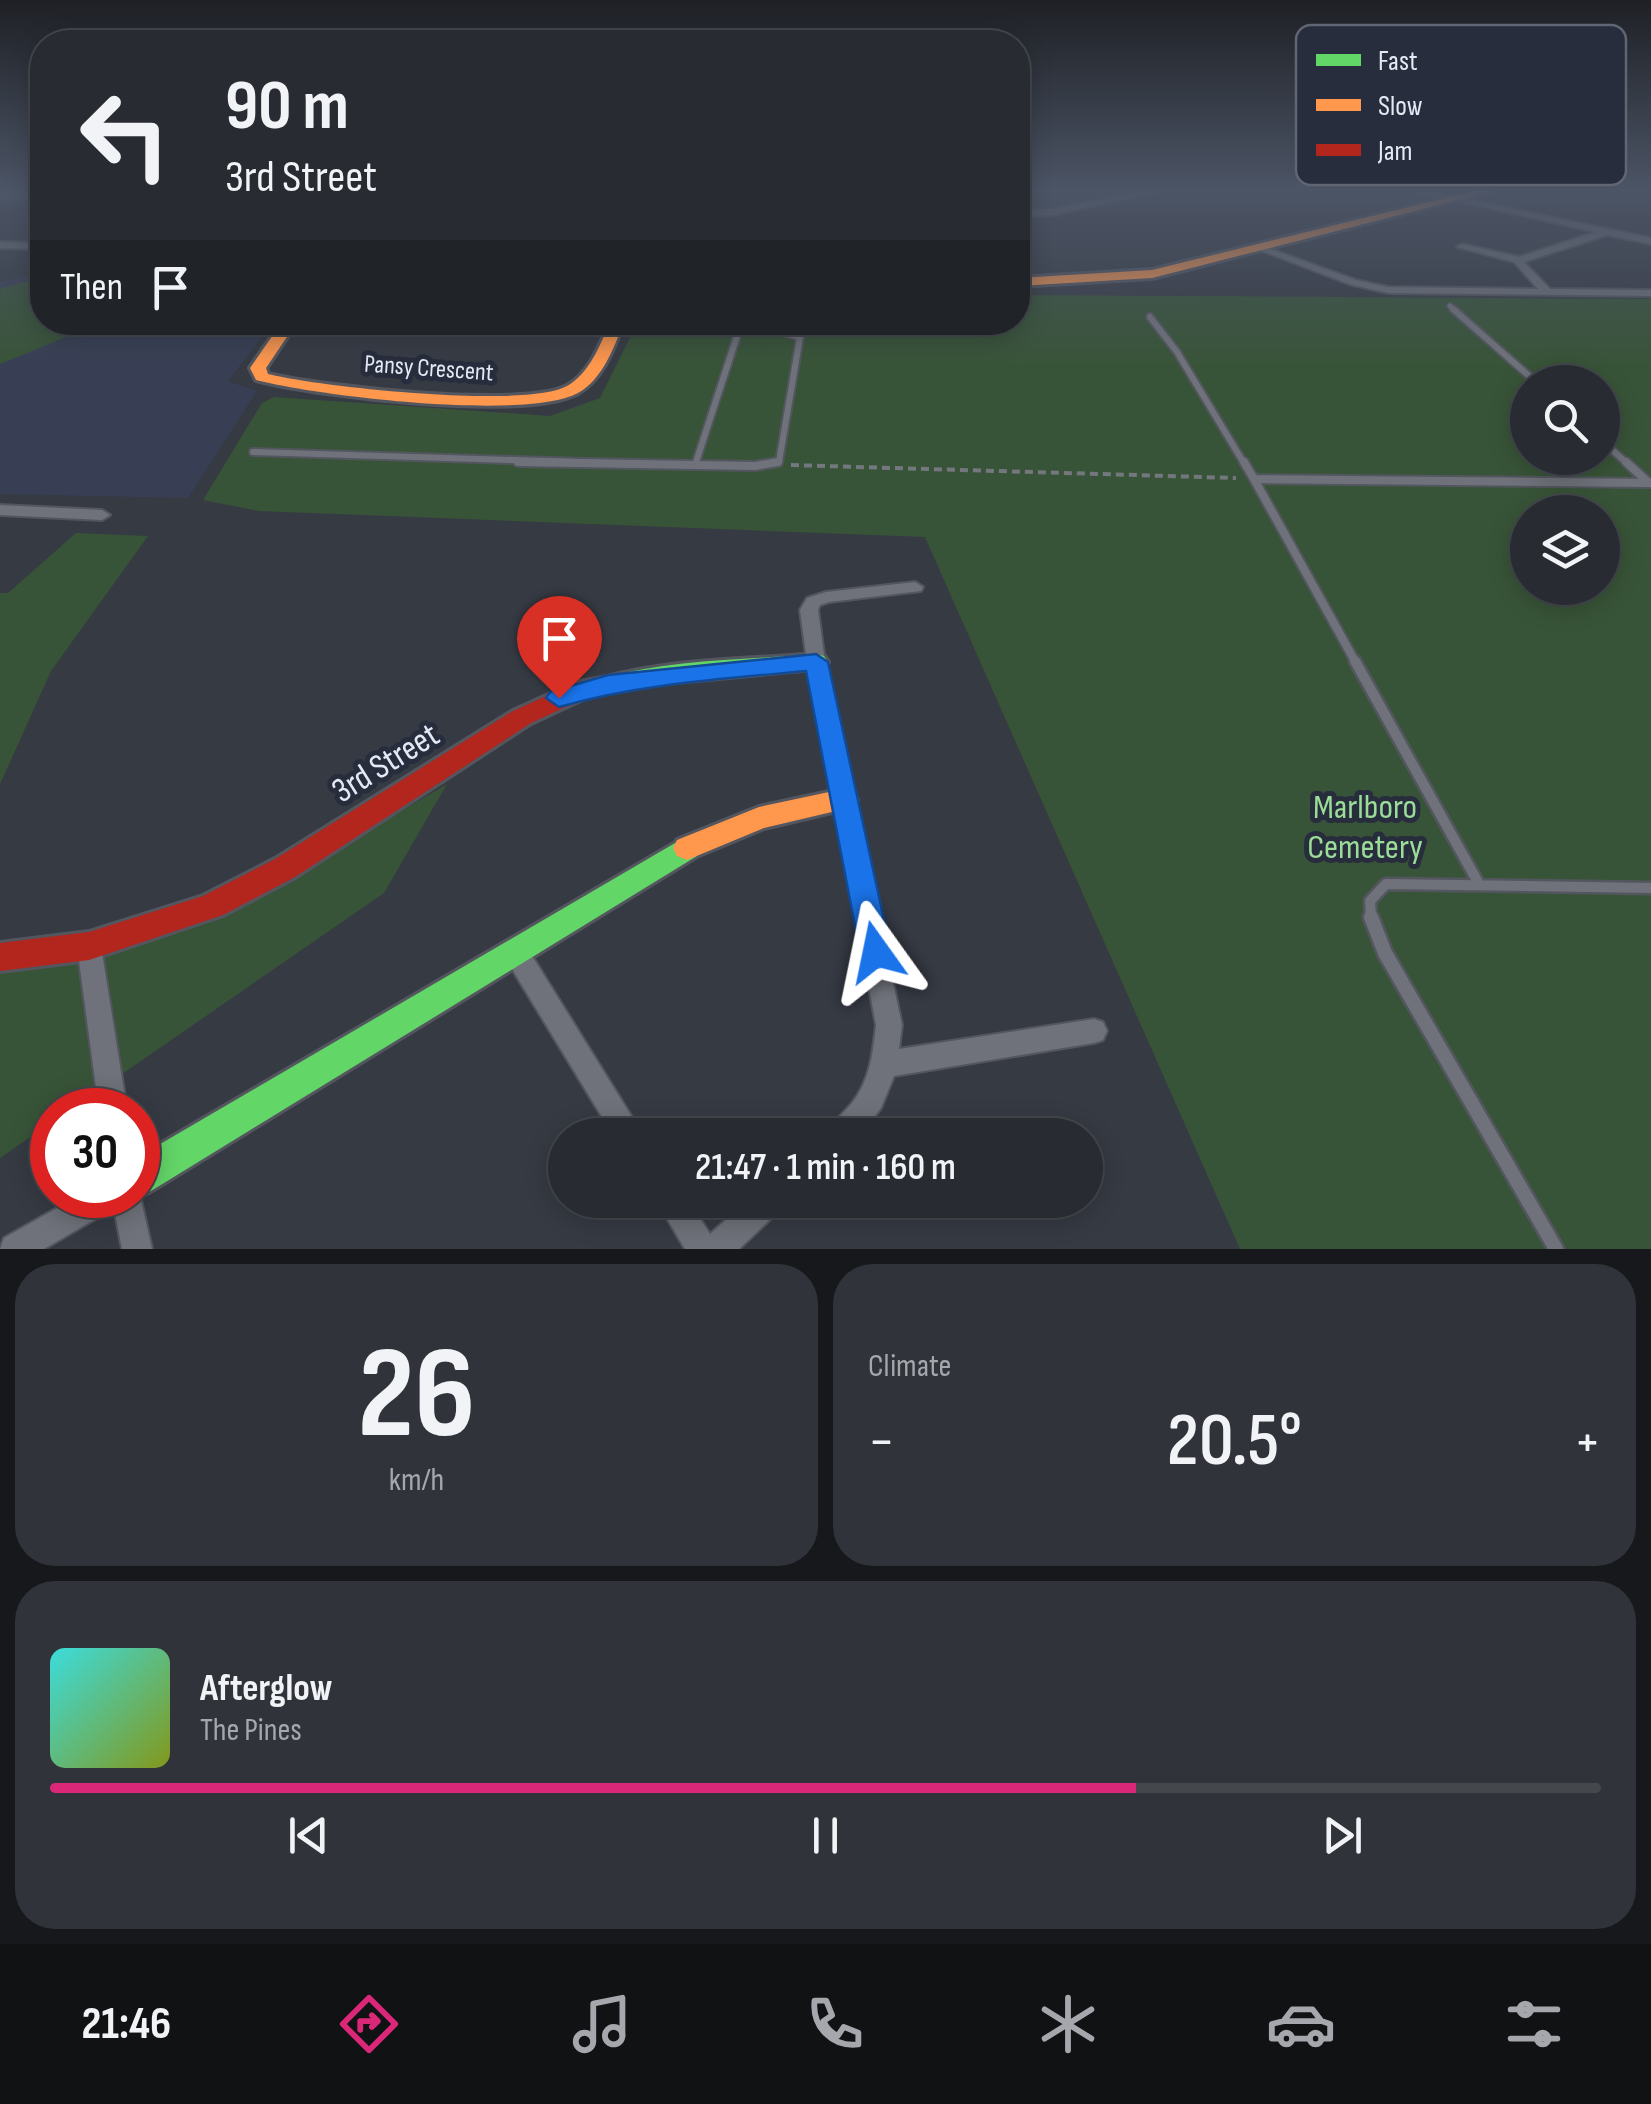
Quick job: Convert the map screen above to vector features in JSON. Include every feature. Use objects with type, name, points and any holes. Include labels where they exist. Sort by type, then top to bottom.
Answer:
[{"type":"street","points":[[1030,282],[1122,278],[1256,249]]},
{"type":"street","points":[[1265,249],[1353,282],[1388,290],[1651,293]]},
{"type":"street","points":[[1472,249],[1519,260],[1553,249]]},
{"type":"street","points":[[1519,260],[1546,291]]},
{"type":"street","name":"Pansy Crescent","points":[[280,335],[263,358],[258,372],[262,377],[343,388],[518,402],[552,398],[580,388],[611,335]]},
{"type":"street","points":[[0,510],[102,515]]},
{"type":"street","points":[[860,1118],[885,1064],[889,1025],[809,610],[813,602],[915,587]]},
{"type":"street","name":"3rd Street","points":[[0,957],[89,946],[212,906],[247,889],[522,717],[559,698],[608,684],[664,676],[816,662]]},
{"type":"street","points":[[160,1165],[678,850],[759,818],[843,800]]},
{"type":"street","points":[[89,946],[110,1088]]},
{"type":"street","points":[[514,951],[618,1118]]},
{"type":"street","points":[[885,1064],[1094,1031]]},
{"type":"street","points":[[15,1249],[68,1218]]},
{"type":"street","points":[[131,1218],[137,1249]]},
{"type":"street","points":[[682,1218],[702,1249]]},
{"type":"street","points":[[717,1249],[751,1218]]},
{"type":"lane","points":[[1450,306],[1517,365]]},
{"type":"lane","points":[[1150,316],[1177,352],[1254,479],[1479,884]]},
{"type":"lane","points":[[695,465],[738,335]]},
{"type":"lane","points":[[253,452],[776,464],[801,340],[790,335]]},
{"type":"lane","points":[[1620,457],[1651,484]]},
{"type":"lane","points":[[1254,479],[1651,484]]},
{"type":"lane","points":[[1556,1249],[1385,953],[1371,920],[1370,901],[1386,884],[1651,888]]},
{"type":"path","points":[[776,464],[1254,479]]},
{"type":"shaded area","points":[[30,274],[30,335],[264,335],[228,381],[257,391],[188,498],[0,494],[0,282]]},
{"type":"green space","points":[[30,280],[30,335],[71,335],[0,364],[0,289]]},
{"type":"green space","name":"Marlboro Cemetery","points":[[1030,295],[1651,299],[1651,1249],[1240,1249],[925,537],[259,511],[203,500],[262,403],[274,397],[550,416],[600,398],[631,335],[1030,335]]},
{"type":"green space","points":[[76,533],[148,536],[51,671],[0,784],[0,593],[8,593]]},
{"type":"green space","points":[[447,784],[384,893],[102,1088],[30,1088],[30,1137],[0,1158],[0,973],[250,900]]},
{"type":"traffic: fast","points":[[613,684],[665,675],[816,662]]},
{"type":"traffic: fast","points":[[160,1165],[687,848]]},
{"type":"traffic: slow","points":[[1030,281],[1152,274],[1252,249]]},
{"type":"traffic: slow","points":[[281,335],[258,368],[262,377],[390,393],[516,400],[548,397],[579,385],[599,361],[611,335]]},
{"type":"traffic: slow","points":[[687,848],[759,818],[843,800]]},
{"type":"traffic: jam","points":[[0,957],[89,946],[212,906],[285,868],[522,717],[584,689],[613,684]]},
{"type":"route","points":[[559,698],[584,689],[664,676],[816,662],[876,952]]}]
